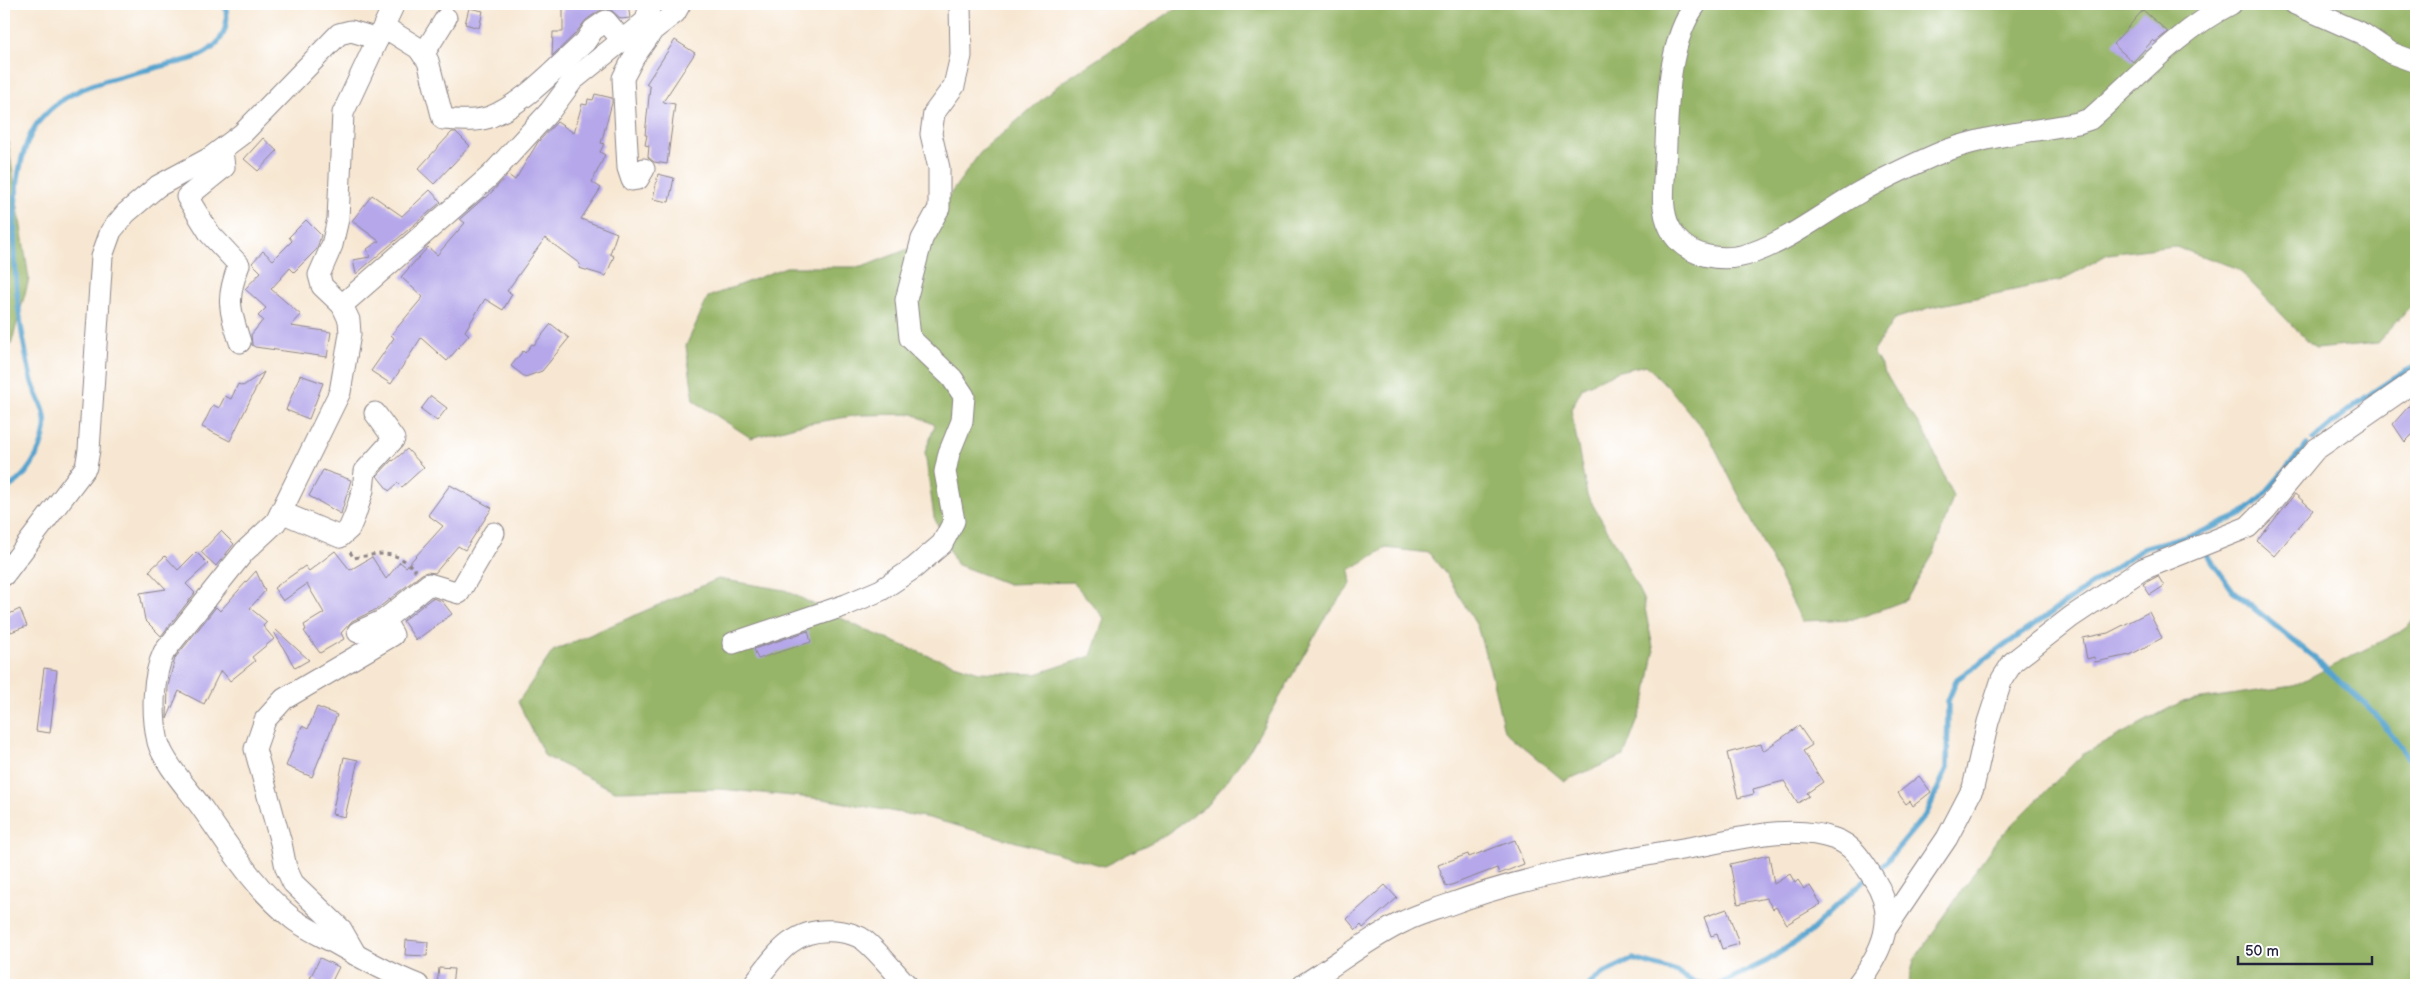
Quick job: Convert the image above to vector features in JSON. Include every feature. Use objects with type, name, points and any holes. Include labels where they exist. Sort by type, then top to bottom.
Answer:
[{"type":"street","points":[[394,4],[342,113],[338,219],[332,245],[319,275],[322,286],[342,305],[348,320],[350,334],[340,392],[281,512],[271,526],[244,552],[164,652],[157,665],[155,686],[158,743],[179,780],[202,808],[225,844],[273,902],[296,921],[394,976],[418,985]]},
{"type":"street","points":[[342,305],[490,176],[550,111],[573,80],[650,18],[674,13],[680,4]]},
{"type":"street","points":[[733,643],[846,606],[882,590],[942,544],[954,521],[945,472],[949,453],[962,421],[964,396],[952,378],[910,338],[906,300],[922,239],[939,208],[939,168],[931,134],[934,113],[954,86],[961,56],[960,4]]},
{"type":"street","points":[[1696,4],[1681,30],[1669,89],[1663,203],[1670,228],[1684,246],[1701,255],[1722,258],[1752,253],[1793,232],[1861,191],[1936,154],[1981,140],[2078,123],[2090,119],[2178,40],[2216,11],[2230,4]]},
{"type":"street","points":[[2295,4],[2363,34],[2391,53],[2416,62]]},
{"type":"street","points":[[423,55],[446,18]]},
{"type":"street","points":[[644,169],[638,179],[632,180],[628,168],[623,78],[650,18]]},
{"type":"street","points":[[4,575],[86,467],[89,450],[102,256],[111,231],[126,213],[158,186],[222,150],[242,134],[339,34],[351,31],[381,33],[418,48],[428,61],[443,119],[465,121],[488,117],[510,106],[585,42],[593,30],[606,21],[622,40]]},
{"type":"street","points":[[222,150],[224,167],[187,197],[210,234],[239,264],[230,288],[230,310],[240,342]]},
{"type":"street","points":[[1857,985],[1878,950],[1887,928],[1947,838],[1973,788],[1988,722],[2002,679],[2013,662],[2071,618],[2143,569],[2215,542],[2248,527],[2266,509],[2315,450],[2416,380]]},
{"type":"street","points":[[281,512],[340,537],[349,530],[363,490],[365,471],[394,439],[375,413]]},
{"type":"street","points":[[358,632],[384,620],[429,584],[460,593],[494,533]]},
{"type":"street","points":[[356,955],[341,929],[293,883],[286,868],[255,749],[265,720],[284,699],[393,635],[384,620]]},
{"type":"street","points":[[1303,985],[1362,945],[1405,921],[1475,895],[1588,865],[1762,835],[1803,833],[1834,838],[1844,843],[1858,854],[1881,890],[1886,906],[1887,928]]},
{"type":"street","points":[[753,985],[788,944],[803,934],[819,930],[850,934],[863,940],[907,985]]},
{"type":"street","points":[[770,964],[773,979],[770,985]]},
{"type":"path","points":[[340,537],[354,558],[380,554],[394,555],[406,560],[429,584]]},
{"type":"green space","points":[[1183,4],[2416,4],[2416,300],[2377,343],[2315,349],[2237,268],[2173,246],[2108,254],[2062,280],[1932,307],[1894,319],[1873,352],[1897,393],[1927,436],[1953,497],[1934,553],[1906,600],[1856,619],[1802,621],[1710,438],[1671,390],[1646,365],[1619,371],[1583,387],[1571,409],[1587,495],[1618,548],[1643,599],[1654,652],[1646,698],[1624,756],[1564,781],[1504,731],[1492,677],[1477,626],[1448,577],[1429,553],[1386,548],[1349,570],[1351,584],[1323,621],[1251,748],[1209,804],[1162,837],[1104,866],[929,818],[823,799],[720,789],[615,791],[545,756],[518,702],[553,651],[718,579],[785,590],[863,629],[929,656],[979,672],[1036,674],[1091,656],[1104,618],[1073,582],[1008,584],[956,564],[934,517],[925,452],[935,425],[913,414],[859,415],[799,425],[751,438],[694,401],[686,346],[708,297],[786,267],[862,267],[911,248],[980,153],[1062,82]]},
{"type":"green space","points":[[4,140],[8,142],[29,279],[11,345],[4,338]]},
{"type":"green space","points":[[2416,617],[2416,985],[1908,985],[1914,960],[1996,841],[2082,755],[2181,702],[2293,686],[2407,628]]},
{"type":"building","points":[[563,4],[628,4],[630,18],[621,19],[610,9],[599,11],[586,20],[575,34],[552,56],[553,32],[563,32]]},
{"type":"building","points":[[469,8],[483,11],[479,28],[465,24]]},
{"type":"building","points":[[2143,10],[2168,32],[2155,42],[2153,40],[2133,62],[2113,44]]},
{"type":"building","points":[[675,40],[695,53],[663,102],[675,104],[667,164],[654,162],[648,157],[649,146],[645,145],[647,135],[645,135],[650,87],[646,84]]},
{"type":"building","points":[[595,94],[612,98],[612,103],[601,143],[604,144],[600,152],[605,155],[592,182],[601,188],[581,219],[617,233],[610,254],[614,256],[606,276],[579,268],[580,264],[545,238],[507,291],[512,294],[503,310],[485,299],[465,331],[469,335],[447,361],[421,338],[391,384],[371,371],[394,338],[391,335],[423,297],[401,277],[428,247],[437,255],[465,223],[460,219],[486,198],[508,175],[515,180],[538,142],[557,122],[574,133],[582,104],[587,105],[588,99],[593,100]]},
{"type":"building","points":[[452,132],[456,132],[470,146],[434,184],[418,169]]},
{"type":"building","points":[[263,138],[277,151],[258,171],[244,159]]},
{"type":"building","points":[[658,174],[674,178],[669,202],[653,199]]},
{"type":"building","points":[[430,190],[441,202],[356,274],[353,260],[370,257],[367,249],[379,241],[352,221],[372,195],[402,216]]},
{"type":"building","points":[[306,220],[321,235],[317,249],[294,272],[290,268],[271,289],[301,315],[291,326],[331,332],[327,357],[255,347],[252,345],[251,335],[263,320],[258,316],[266,308],[245,289],[261,272],[252,263],[263,251],[273,260],[292,241],[289,237]]},
{"type":"building","points":[[551,324],[569,338],[542,371],[525,377],[511,366],[523,351],[525,353],[532,344],[534,345]]},
{"type":"building","points":[[264,372],[230,441],[202,427],[213,405],[219,408],[225,396],[231,399],[238,384],[243,386]]},
{"type":"building","points":[[300,375],[323,383],[309,419],[286,410]]},
{"type":"building","points":[[431,396],[447,408],[437,421],[421,409]]},
{"type":"building","points":[[2416,398],[2416,431],[2405,442],[2393,424]]},
{"type":"building","points":[[407,449],[424,467],[402,487],[398,483],[389,491],[377,476],[392,460]]},
{"type":"building","points":[[323,470],[351,480],[341,514],[309,496]]},
{"type":"building","points":[[450,485],[492,508],[465,550],[458,546],[435,573],[427,572],[422,574],[377,609],[352,621],[341,633],[344,639],[320,653],[304,631],[306,630],[304,625],[324,613],[307,584],[283,601],[274,588],[305,566],[309,571],[335,551],[350,570],[372,557],[386,579],[400,562],[406,567],[443,526],[428,515]]},
{"type":"building","points":[[2295,494],[2313,510],[2274,556],[2257,541]]},
{"type":"building","points":[[221,531],[234,544],[216,566],[201,552]]},
{"type":"building","points":[[196,552],[208,564],[186,584],[195,593],[161,636],[145,620],[140,593],[166,589],[149,571],[165,556],[178,570]]},
{"type":"building","points":[[256,571],[265,591],[250,608],[267,622],[263,626],[274,639],[252,657],[255,661],[230,681],[221,670],[204,704],[179,691],[167,719],[168,686],[175,658],[216,607],[220,611]]},
{"type":"building","points":[[2158,576],[2164,586],[2150,595],[2143,584]]},
{"type":"building","points":[[432,598],[442,601],[452,614],[416,640],[403,621]]},
{"type":"building","points":[[20,609],[27,626],[11,632],[5,616]]},
{"type":"building","points":[[2149,612],[2162,638],[2130,655],[2095,662],[2094,657],[2087,659],[2083,638],[2108,633]]},
{"type":"building","points":[[276,630],[309,660],[295,668],[274,632]]},
{"type":"building","points":[[808,631],[811,642],[758,659],[754,649]]},
{"type":"building","points":[[44,668],[57,670],[50,733],[36,731]]},
{"type":"building","points":[[317,707],[337,715],[312,777],[286,766],[302,726],[308,729]]},
{"type":"building","points":[[1799,726],[1812,745],[1803,751],[1823,782],[1807,793],[1809,796],[1798,803],[1784,781],[1753,789],[1754,794],[1738,798],[1727,753],[1761,744],[1763,751]]},
{"type":"building","points":[[344,757],[358,760],[345,817],[332,814]]},
{"type":"building","points":[[1919,776],[1931,792],[1913,806],[1910,801],[1906,804],[1898,793]]},
{"type":"building","points":[[1515,840],[1524,864],[1499,874],[1497,868],[1446,887],[1438,865],[1468,854],[1469,857]]},
{"type":"building","points":[[1769,855],[1774,884],[1790,874],[1795,883],[1798,880],[1804,889],[1810,886],[1821,904],[1787,924],[1776,907],[1773,909],[1766,898],[1738,904],[1730,864]]},
{"type":"building","points":[[1385,885],[1397,898],[1363,928],[1361,925],[1356,930],[1347,919]]},
{"type":"building","points":[[1727,909],[1739,944],[1722,949],[1717,934],[1711,936],[1704,917]]},
{"type":"building","points":[[406,940],[428,942],[427,956],[405,955]]},
{"type":"building","points":[[320,958],[339,967],[330,985],[324,985],[310,978]]},
{"type":"building","points":[[439,968],[454,969],[452,985],[437,985]]},
{"type":"waterway","points":[[4,489],[19,479],[32,464],[37,456],[46,423],[44,411],[32,382],[16,284],[14,237],[16,192],[20,165],[29,138],[36,125],[52,107],[83,89],[118,77],[192,59],[208,51],[217,44],[225,28],[227,16],[225,4]]},
{"type":"waterway","points":[[2314,439],[2363,400],[2416,366]]},
{"type":"waterway","points":[[1718,985],[1767,961],[1809,933],[1850,893],[1887,861],[1927,813],[1947,768],[1948,701],[1957,679],[2143,548],[2201,532],[2241,515],[2261,498],[2307,445]]},
{"type":"waterway","points":[[2206,548],[2208,556],[2234,592],[2311,655],[2375,713],[2416,768]]},
{"type":"waterway","points":[[1589,985],[1602,974],[1633,959],[1674,971],[1693,982],[1710,985]]}]
